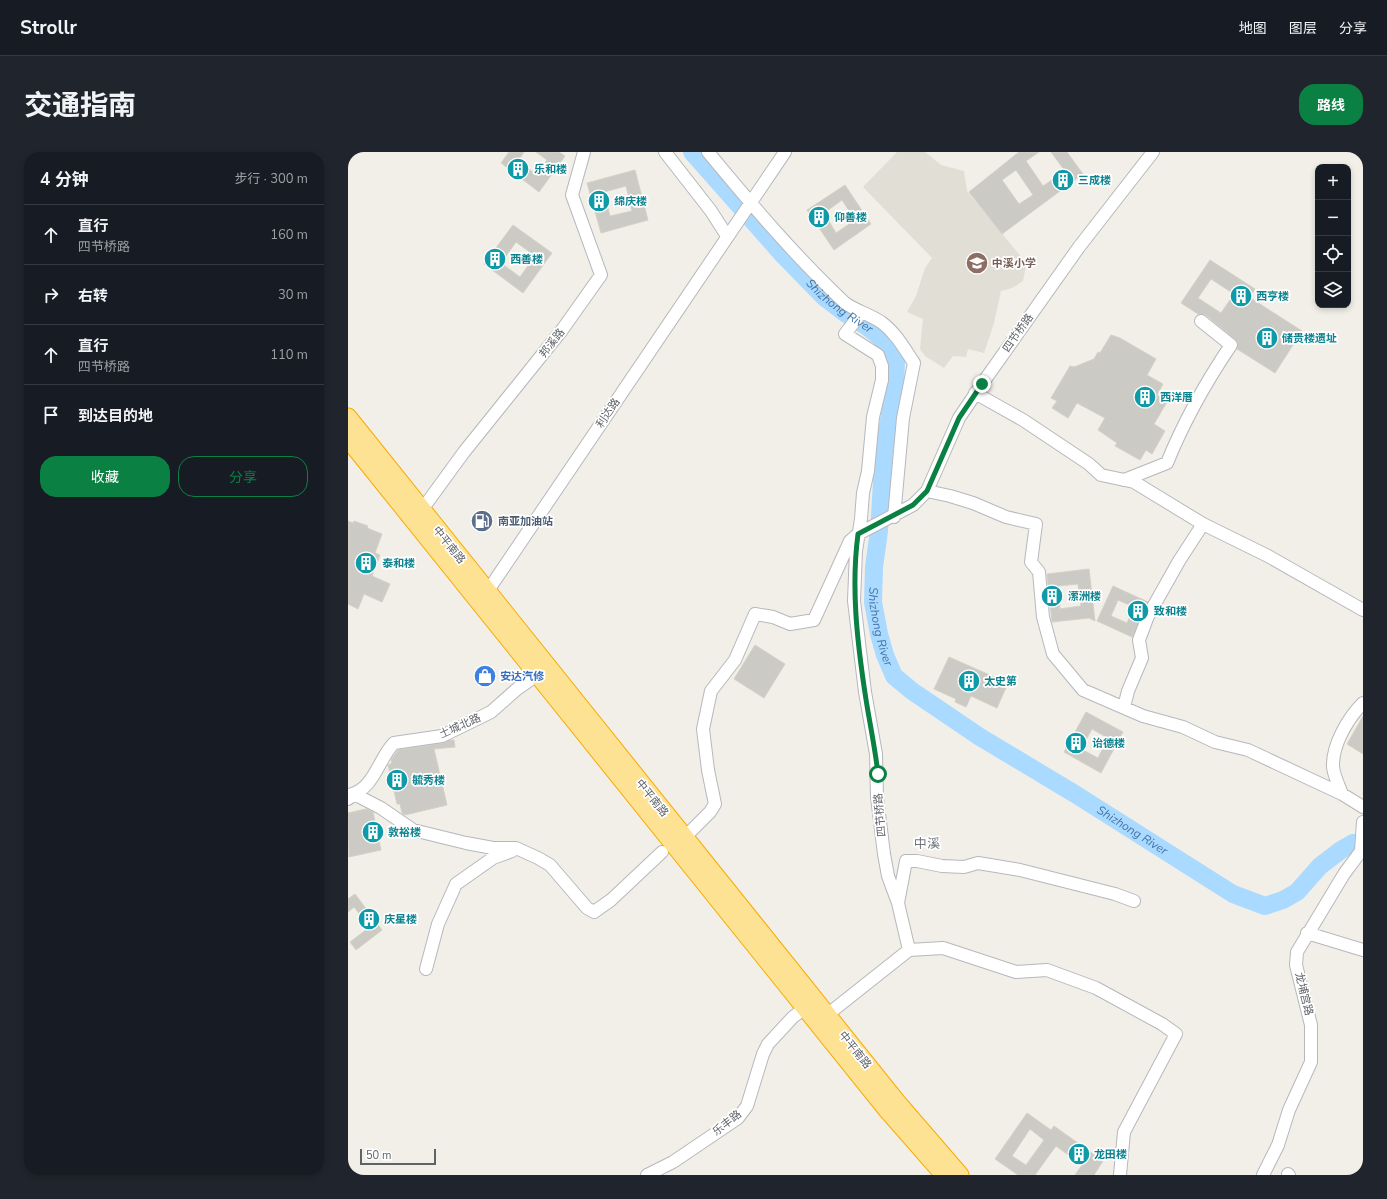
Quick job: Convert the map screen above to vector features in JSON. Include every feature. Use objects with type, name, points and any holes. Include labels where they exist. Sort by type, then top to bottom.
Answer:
[{"type":"highway","name":"中平南路","points":[[348,417],[421,511],[897,1102],[960,1175]]},
{"type":"highway","points":[[348,439],[887,1110],[944,1175]]},
{"type":"street","name":"邦溪路","points":[[421,511],[451,469],[562,330],[601,275],[572,195],[584,152]]},
{"type":"street","points":[[666,152],[728,235]]},
{"type":"street","points":[[708,152],[749,204],[825,284],[851,307],[880,322],[894,332],[914,363],[903,418],[894,517]]},
{"type":"street","points":[[749,204],[785,152]]},
{"type":"street","name":"四节桥路","points":[[858,534],[894,517],[913,505],[927,491],[959,418],[975,393],[1079,247],[1153,152]]},
{"type":"street","name":"利达路","points":[[487,592],[749,204]]},
{"type":"street","name":"四节桥路","points":[[860,313],[845,334],[878,355],[882,366],[882,380],[873,417],[868,471],[863,493],[861,520],[854,568],[856,617],[865,692],[876,754],[881,832],[888,876],[898,903],[910,950]]},
{"type":"street","points":[[1124,480],[1167,463],[1176,440],[1202,389],[1232,345],[1201,321]]},
{"type":"street","points":[[975,393],[1023,420],[1089,464],[1101,475],[1134,482],[1204,524],[1268,556],[1363,610]]},
{"type":"street","points":[[927,491],[950,496],[1006,517],[1036,524],[1031,562],[1039,572],[1042,617],[1054,654],[1083,690],[1143,716],[1183,727],[1215,742],[1248,750],[1342,794],[1363,807]]},
{"type":"street","points":[[1124,707],[1128,691],[1142,658],[1139,640],[1148,616],[1179,561],[1204,524]]},
{"type":"street","points":[[684,838],[710,812],[715,804],[708,770],[703,729],[711,691],[735,660],[755,614],[773,617],[790,624],[814,620],[850,541],[858,534]]},
{"type":"street","name":"土城北路","points":[[350,796],[372,779],[384,755],[394,743],[442,736],[491,712],[517,689],[537,675]]},
{"type":"street","points":[[1342,794],[1333,768],[1334,757],[1340,736],[1356,710],[1363,703]]},
{"type":"street","points":[[350,796],[381,808],[413,830],[494,848],[516,848],[538,858],[550,866],[587,908],[594,912],[611,900],[662,852]]},
{"type":"street","name":"龙埔宫路","points":[[1264,1175],[1278,1145],[1289,1110],[1311,1062],[1311,1025],[1296,965],[1297,952],[1307,933],[1344,874],[1361,851],[1363,822]]},
{"type":"street","points":[[426,969],[438,924],[456,884],[493,858],[516,848]]},
{"type":"street","points":[[898,903],[906,861],[917,861],[942,866],[964,867],[978,863],[1020,870],[1115,894],[1134,901]]},
{"type":"street","points":[[1307,933],[1363,950]]},
{"type":"street","points":[[827,1015],[910,950],[943,948],[1016,972],[1047,970],[1096,988],[1162,1024],[1176,1034],[1124,1132],[1120,1175]]},
{"type":"street","name":"乐丰路","points":[[647,1175],[673,1162],[738,1118],[747,1106],[763,1054],[768,1044],[793,1017],[805,1008]]},
{"type":"shaded area","name":"中溪小学","points":[[897,152],[925,152],[941,165],[964,171],[967,191],[1023,259],[1026,266],[1023,281],[1012,288],[1001,291],[994,323],[984,353],[968,349],[966,357],[953,356],[944,368],[925,356],[920,349],[923,319],[907,312],[916,296],[925,268],[932,258],[863,187]]},
{"type":"building","name":"乐和楼","points":[[509,152],[524,152],[518,161],[537,175],[547,160],[536,152],[559,152],[565,156],[539,192],[501,163]]},
{"type":"building","points":[[1019,152],[1039,152],[1026,161],[1043,186],[1065,171],[1051,152],[1067,152],[1083,174],[1002,234],[969,192]],"holes":[[[1016,170],[1033,195],[1019,204],[1002,180]]]},
{"type":"building","name":"绵庆楼","points":[[635,170],[648,220],[601,233],[587,183]],"holes":[[[626,186],[632,211],[610,216],[604,192]]]},
{"type":"building","name":"仰善楼","points":[[845,185],[871,224],[834,250],[807,210]],"holes":[[[842,200],[855,220],[836,233],[824,213]]]},
{"type":"building","name":"西善楼","points":[[513,225],[552,253],[523,293],[484,264]],"holes":[[[516,242],[535,256],[520,277],[501,263]]]},
{"type":"building","points":[[1210,260],[1255,289],[1249,297],[1302,331],[1275,373],[1237,349],[1238,342],[1206,315],[1198,314],[1181,303]],"holes":[[[1211,279],[1234,294],[1221,313],[1198,298]]]},
{"type":"building","name":"西洋厝","points":[[1111,335],[1120,338],[1156,359],[1147,375],[1163,384],[1157,395],[1167,402],[1154,424],[1165,431],[1152,454],[1146,450],[1140,460],[1115,446],[1117,443],[1098,430],[1105,418],[1077,403],[1068,418],[1052,408],[1057,401],[1051,398],[1070,366],[1074,367],[1094,359],[1098,352],[1100,353]]},
{"type":"building","name":"泰和楼","points":[[348,521],[353,523],[354,521],[368,526],[367,528],[382,534],[375,553],[380,555],[372,576],[390,584],[382,602],[364,594],[358,609],[348,604]]},
{"type":"building","name":"潆洲楼","points":[[1089,569],[1095,621],[1089,618],[1052,622],[1047,574]],"holes":[[[1078,584],[1081,606],[1060,609],[1058,586]]]},
{"type":"building","name":"致和楼","points":[[1113,586],[1148,602],[1132,637],[1097,621]],"holes":[[[1118,600],[1134,607],[1127,623],[1111,616]]]},
{"type":"building","points":[[755,645],[785,664],[764,698],[734,679]]},
{"type":"building","points":[[949,657],[1008,683],[997,708],[971,696],[966,707],[955,702],[956,699],[934,689]]},
{"type":"building","name":"诒德楼","points":[[1086,712],[1123,732],[1101,773],[1064,752]],"holes":[[[1092,729],[1108,738],[1098,758],[1081,749]]]},
{"type":"building","points":[[1363,716],[1363,754],[1347,744]]},
{"type":"building","name":"毓秀楼","points":[[454,740],[455,747],[434,749],[447,805],[405,815],[402,813],[400,804],[397,804],[388,765],[392,763],[391,760],[398,750],[443,743]]},
{"type":"building","name":"敦裕楼","points":[[366,809],[373,812],[381,850],[349,857],[348,813]]},
{"type":"building","name":"庆星楼","points":[[355,894],[382,930],[356,950],[350,942],[370,927],[354,907],[348,912],[348,899]]},
{"type":"building","points":[[1027,1113],[1051,1130],[1054,1126],[1103,1161],[1094,1175],[1075,1175],[1082,1165],[1056,1146],[1035,1175],[1018,1175],[995,1159]],"holes":[[[1030,1129],[1044,1140],[1026,1165],[1012,1156]]]},
{"type":"waterway","name":"Shizhong River","points":[[692,152],[783,255],[824,297],[880,337],[890,348],[896,362],[895,384],[884,451],[879,531],[874,567],[873,602],[879,634],[885,655],[894,676],[912,691],[980,737],[1075,794],[1233,894],[1265,906],[1283,900],[1297,892],[1320,866],[1341,850],[1353,843],[1363,844]]},
{"type":"place","name":"乐和楼","points":[[518,169]]},
{"type":"place","name":"三成楼","points":[[1063,180]]},
{"type":"place","name":"绵庆楼","points":[[599,201]]},
{"type":"place","name":"仰善楼","points":[[819,217]]},
{"type":"place","name":"西善楼","points":[[495,259]]},
{"type":"place","name":"中溪小学","points":[[977,263]]},
{"type":"place","name":"西亨楼","points":[[1241,296]]},
{"type":"place","name":"储贵楼遗址","points":[[1267,338]]},
{"type":"place","name":"西洋厝","points":[[1145,397]]},
{"type":"place","name":"南亚加油站","points":[[482,521]]},
{"type":"place","name":"泰和楼","points":[[366,563]]},
{"type":"place","name":"潆洲楼","points":[[1052,596]]},
{"type":"place","name":"致和楼","points":[[1138,611]]},
{"type":"place","name":"安达汽修","points":[[485,676]]},
{"type":"place","name":"太史第","points":[[969,681]]},
{"type":"place","name":"诒德楼","points":[[1076,743]]},
{"type":"place","name":"毓秀楼","points":[[397,780]]},
{"type":"place","name":"敦裕楼","points":[[373,832]]},
{"type":"place","name":"庆星楼","points":[[369,919]]},
{"type":"place","name":"龙田楼","points":[[1079,1154]]},
{"type":"district","name":"中溪","points":[[927,844]]},
{"type":"route","points":[[878,774],[865,692],[854,602],[854,568],[858,534],[894,517],[913,505],[927,491],[959,418],[982,384]]}]
